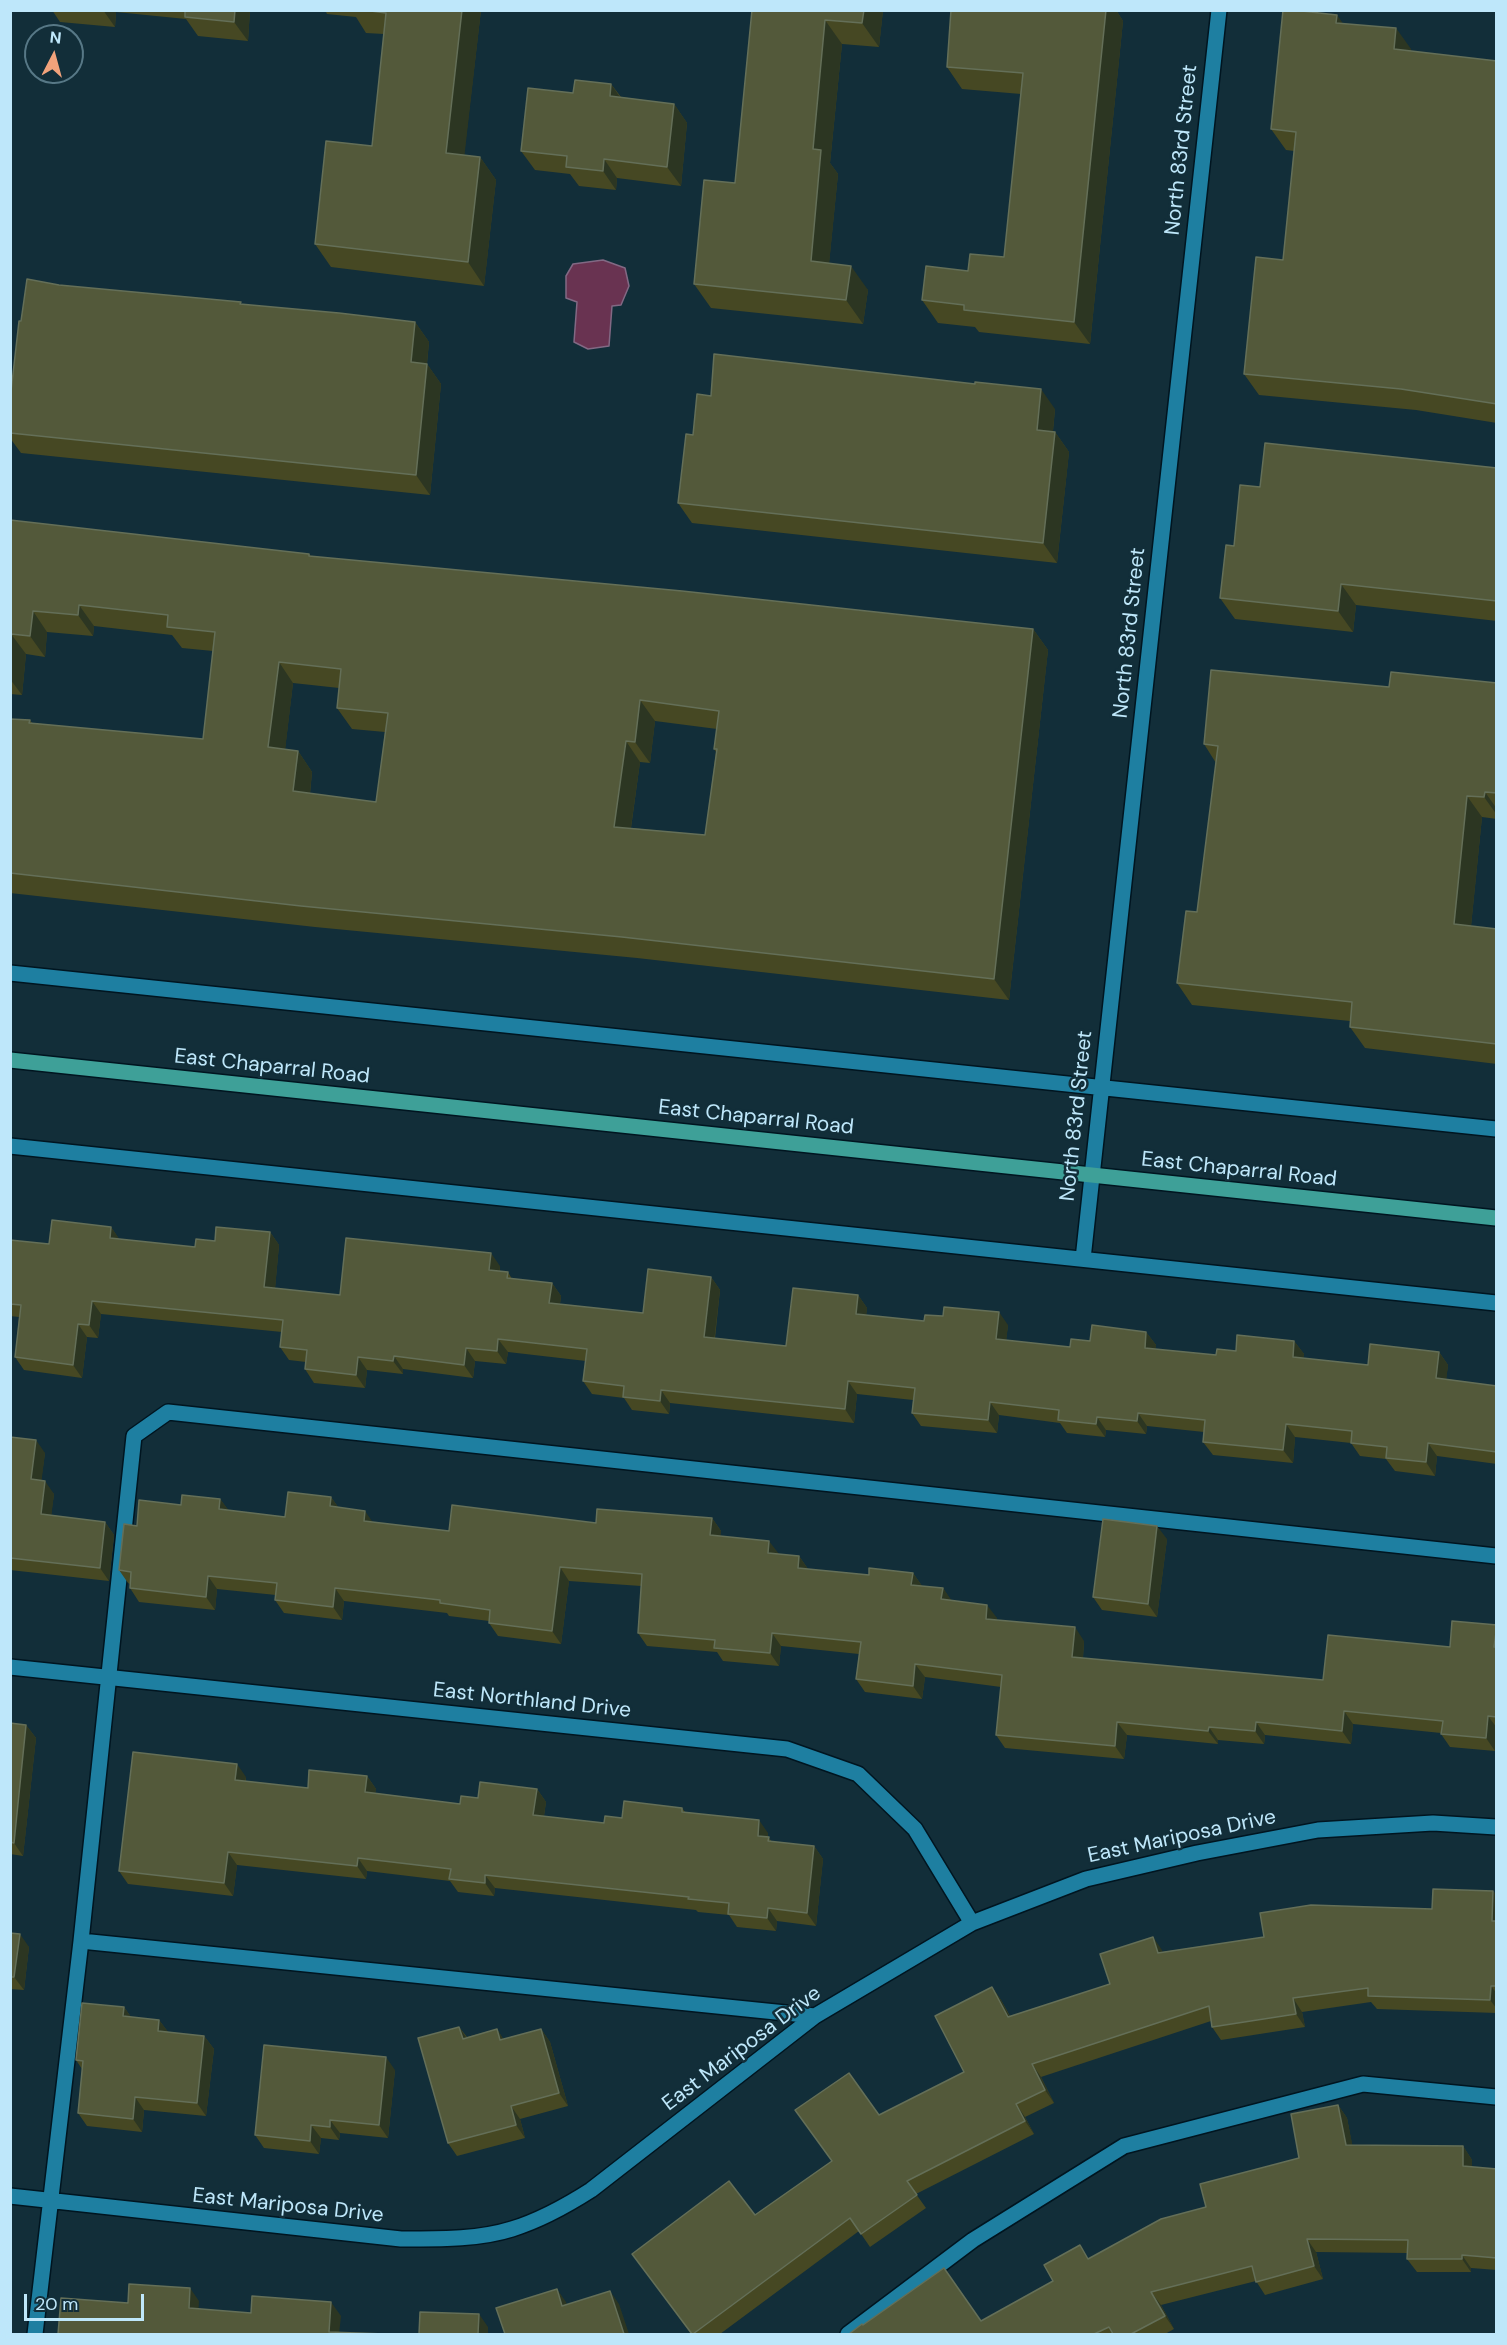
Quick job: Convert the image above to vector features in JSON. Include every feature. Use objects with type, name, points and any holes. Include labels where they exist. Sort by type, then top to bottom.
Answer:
[{"type":"main road","name":"East Chaparral Road","points":[[10,1060],[1497,1218]]},
{"type":"street","name":"North 83rd Street","points":[[1083,1259],[1219,10]]},
{"type":"street","points":[[10,973],[1497,1129]]},
{"type":"street","points":[[10,1146],[1497,1303]]},
{"type":"street","points":[[35,2334],[81,1941],[134,1436],[168,1412],[1497,1556]]},
{"type":"street","name":"East Northland Drive","points":[[10,1667],[787,1749],[858,1774],[915,1829],[972,1923]]},
{"type":"street","name":"East Mariposa Drive","points":[[10,2196],[401,2239],[451,2239],[511,2229],[557,2212],[591,2190],[815,2016],[972,1923],[1086,1880],[1197,1853],[1318,1830],[1433,1823],[1497,1827]]},
{"type":"street","points":[[81,1941],[815,2016]]},
{"type":"street","points":[[848,2334],[973,2240],[1124,2146],[1363,2084],[1497,2097]]},
{"type":"shaded area","points":[[603,260],[625,268],[629,286],[621,305],[612,306],[609,346],[588,349],[574,342],[577,302],[566,298],[566,276],[573,264]]},
{"type":"building","points":[[185,10],[235,10],[234,22],[185,17]]},
{"type":"building","points":[[363,10],[462,10],[446,153],[480,157],[468,262],[315,244],[326,141],[372,146],[386,13]]},
{"type":"building","points":[[752,10],[864,10],[862,23],[825,20],[813,149],[821,150],[811,261],[851,266],[846,300],[694,284],[704,180],[735,183]]},
{"type":"building","points":[[951,10],[1106,10],[1074,322],[964,310],[964,305],[922,300],[926,266],[968,271],[970,254],[1004,257],[1023,73],[947,67]]},
{"type":"building","points":[[1283,10],[1337,15],[1336,23],[1396,28],[1394,49],[1497,61],[1497,404],[1401,389],[1244,374],[1256,257],[1283,260],[1296,132],[1271,129]]},
{"type":"building","points":[[575,80],[611,84],[610,96],[674,104],[667,167],[604,159],[603,171],[566,167],[567,156],[521,151],[528,88],[573,93]]},
{"type":"building","points":[[27,279],[59,285],[241,302],[240,304],[415,322],[411,362],[427,364],[416,475],[10,433],[10,400],[19,321],[21,321]]},
{"type":"building","points":[[714,354],[975,384],[975,382],[1041,389],[1037,430],[1055,432],[1043,543],[678,503],[686,434],[693,435],[697,394],[711,396]]},
{"type":"building","points":[[1265,443],[1497,468],[1497,601],[1341,584],[1338,611],[1220,598],[1226,545],[1234,546],[1240,485],[1260,487]]},
{"type":"building","points":[[10,520],[309,554],[309,556],[682,591],[1033,629],[994,979],[622,937],[301,906],[10,873],[10,719],[30,720],[29,723],[203,739],[215,632],[167,627],[168,615],[79,605],[78,615],[33,611],[30,636],[11,634],[10,640]],"holes":[[[279,662],[341,669],[337,708],[388,713],[376,802],[293,791],[298,751],[268,747]],[[640,700],[719,711],[714,749],[717,749],[705,835],[614,827],[626,741],[635,742]]]},
{"type":"building","points":[[1211,670],[1389,687],[1391,672],[1497,683],[1497,793],[1485,792],[1484,797],[1467,796],[1454,924],[1497,929],[1497,1044],[1350,1027],[1352,1002],[1177,983],[1186,911],[1197,912],[1218,746],[1204,744]]},
{"type":"building","points":[[52,1220],[111,1227],[110,1238],[195,1247],[196,1239],[215,1241],[216,1227],[270,1232],[264,1287],[340,1295],[346,1238],[491,1253],[489,1270],[508,1272],[507,1278],[552,1283],[549,1303],[643,1313],[648,1269],[711,1277],[704,1337],[786,1346],[793,1288],[858,1295],[856,1314],[924,1321],[925,1315],[943,1316],[944,1307],[999,1312],[996,1339],[1070,1347],[1071,1339],[1090,1341],[1092,1325],[1146,1332],[1145,1348],[1216,1355],[1217,1349],[1236,1351],[1237,1335],[1294,1341],[1293,1357],[1368,1365],[1370,1344],[1439,1352],[1436,1378],[1497,1386],[1497,1452],[1428,1443],[1426,1462],[1386,1458],[1387,1447],[1351,1443],[1352,1431],[1286,1424],[1283,1450],[1203,1442],[1205,1420],[1138,1413],[1137,1421],[1097,1417],[1096,1424],[1058,1420],[1059,1410],[990,1402],[988,1420],[912,1413],[915,1388],[848,1381],[845,1409],[661,1390],[660,1401],[623,1397],[624,1386],[583,1381],[587,1349],[498,1339],[497,1351],[466,1348],[464,1365],[394,1356],[393,1361],[358,1357],[356,1375],[305,1369],[307,1350],[280,1347],[283,1320],[92,1301],[89,1325],[78,1324],[73,1365],[15,1357],[21,1305],[10,1304],[10,1240],[49,1244]]},
{"type":"building","points":[[10,1437],[36,1440],[31,1479],[45,1481],[41,1514],[105,1522],[100,1568],[10,1558]]},
{"type":"building","points":[[288,1492],[331,1497],[330,1506],[365,1511],[364,1521],[449,1531],[452,1505],[596,1523],[597,1509],[712,1518],[710,1535],[769,1541],[768,1553],[799,1556],[798,1568],[869,1575],[869,1568],[913,1573],[911,1585],[943,1588],[941,1599],[987,1605],[986,1619],[1075,1627],[1072,1657],[1323,1680],[1328,1635],[1450,1647],[1452,1621],[1497,1625],[1494,1647],[1497,1647],[1497,1717],[1488,1716],[1486,1738],[1441,1734],[1443,1721],[1344,1711],[1342,1731],[1256,1722],[1255,1731],[1209,1727],[1208,1731],[1117,1722],[1115,1746],[996,1735],[1002,1675],[915,1664],[913,1686],[856,1679],[861,1642],[772,1633],[770,1653],[714,1648],[715,1640],[638,1633],[642,1574],[560,1567],[552,1631],[489,1623],[490,1610],[440,1603],[440,1600],[335,1588],[333,1607],[275,1600],[277,1583],[208,1576],[206,1597],[130,1588],[131,1572],[119,1570],[124,1524],[137,1526],[139,1500],[181,1505],[182,1495],[220,1499],[219,1509],[285,1517]]},
{"type":"building","points":[[1103,1519],[1157,1526],[1148,1604],[1093,1597]]},
{"type":"building","points":[[10,1723],[26,1725],[14,1843],[10,1842]]},
{"type":"building","points":[[133,1752],[237,1764],[235,1780],[308,1788],[309,1770],[367,1776],[365,1792],[460,1804],[461,1796],[478,1798],[480,1782],[537,1789],[533,1815],[604,1823],[605,1816],[622,1818],[624,1801],[682,1808],[682,1812],[759,1820],[758,1836],[769,1837],[768,1841],[814,1846],[807,1913],[768,1908],[767,1918],[728,1914],[729,1903],[485,1875],[485,1883],[449,1879],[451,1869],[358,1858],[357,1866],[228,1852],[224,1883],[119,1871]]},
{"type":"building","points":[[1433,1889],[1493,1891],[1492,1921],[1497,1921],[1497,1986],[1491,1986],[1490,2000],[1368,1996],[1368,1988],[1293,1998],[1296,2014],[1212,2027],[1209,2006],[1032,2064],[1045,2090],[1016,2104],[1025,2121],[907,2181],[917,2195],[861,2234],[850,2218],[693,2334],[632,2254],[729,2181],[755,2215],[832,2161],[795,2110],[849,2073],[879,2115],[964,2072],[935,2016],[992,1987],[1008,2017],[1110,1984],[1100,1954],[1153,1937],[1158,1953],[1264,1937],[1260,1913],[1311,1905],[1432,1909]]},
{"type":"building","points":[[10,1933],[20,1934],[14,1977],[10,1977]]},
{"type":"building","points":[[82,2003],[124,2007],[123,2016],[159,2020],[158,2031],[204,2036],[197,2103],[135,2097],[133,2119],[78,2113],[83,2061],[76,2060]]},
{"type":"building","points":[[459,2027],[463,2039],[497,2029],[500,2040],[541,2029],[559,2093],[511,2106],[516,2125],[448,2143],[418,2038]]},
{"type":"building","points":[[264,2045],[386,2057],[379,2125],[330,2120],[330,2127],[311,2125],[310,2141],[255,2135]]},
{"type":"building","points":[[1338,2105],[1346,2145],[1463,2146],[1463,2166],[1497,2169],[1497,2258],[1462,2255],[1462,2259],[1407,2259],[1408,2240],[1307,2239],[1314,2266],[1256,2282],[1252,2266],[1151,2292],[1165,2316],[1131,2334],[1113,2334],[1109,2327],[1094,2334],[849,2334],[944,2268],[981,2321],[1053,2281],[1044,2265],[1080,2245],[1088,2259],[1161,2219],[1206,2207],[1200,2184],[1299,2158],[1291,2114]]},
{"type":"building","points":[[129,2284],[190,2288],[189,2308],[251,2313],[252,2296],[331,2302],[329,2332],[385,2334],[58,2334],[61,2298],[128,2303]]},
{"type":"building","points":[[557,2289],[562,2306],[610,2291],[624,2334],[505,2334],[496,2308]]},
{"type":"building","points":[[420,2312],[479,2314],[478,2334],[419,2334]]}]
